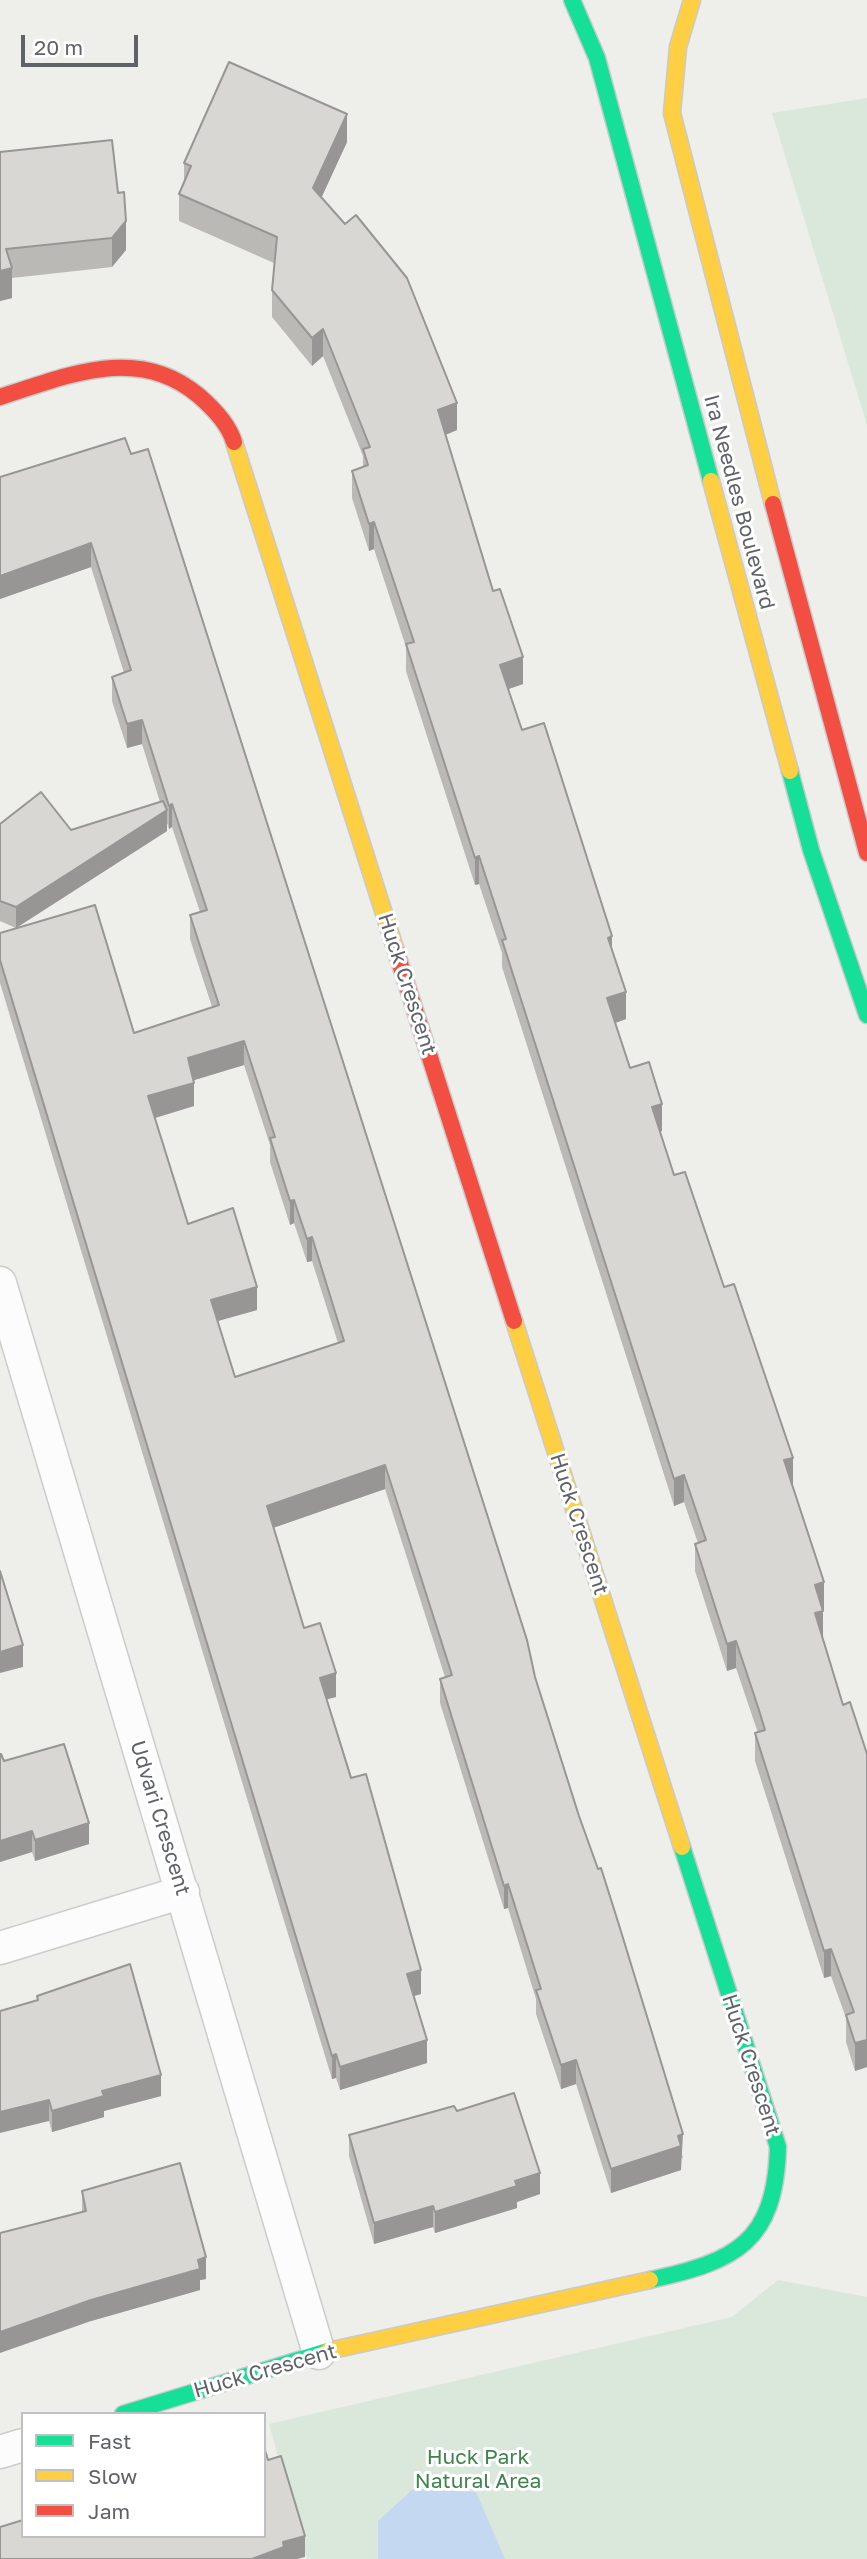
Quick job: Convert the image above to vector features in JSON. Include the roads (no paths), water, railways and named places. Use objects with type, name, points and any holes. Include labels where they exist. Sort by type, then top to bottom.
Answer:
[{"type":"street","name":"Ira Needles Boulevard","points":[[572,0],[597,58],[811,850],[867,1015]]},
{"type":"street","name":"Ira Needles Boulevard","points":[[692,0],[678,47],[672,113],[719,305],[867,853]]},
{"type":"street","name":"Huck Crescent","points":[[0,397],[87,370],[118,366],[147,367],[173,375],[196,389],[214,406],[232,436],[778,2147],[778,2180],[770,2208],[757,2234],[721,2262],[692,2271],[319,2353],[129,2412]]},
{"type":"street","name":"Udvari Crescent","points":[[0,1283],[319,2353]]},
{"type":"street","points":[[0,1948],[183,1892]]},
{"type":"street","points":[[0,2452],[21,2446]]},
{"type":"water","points":[[413,2489],[476,2492],[505,2559],[378,2559],[378,2521]]},
{"type":"park label","name":"Huck Park Natural Area","points":[[478,2469]]}]
